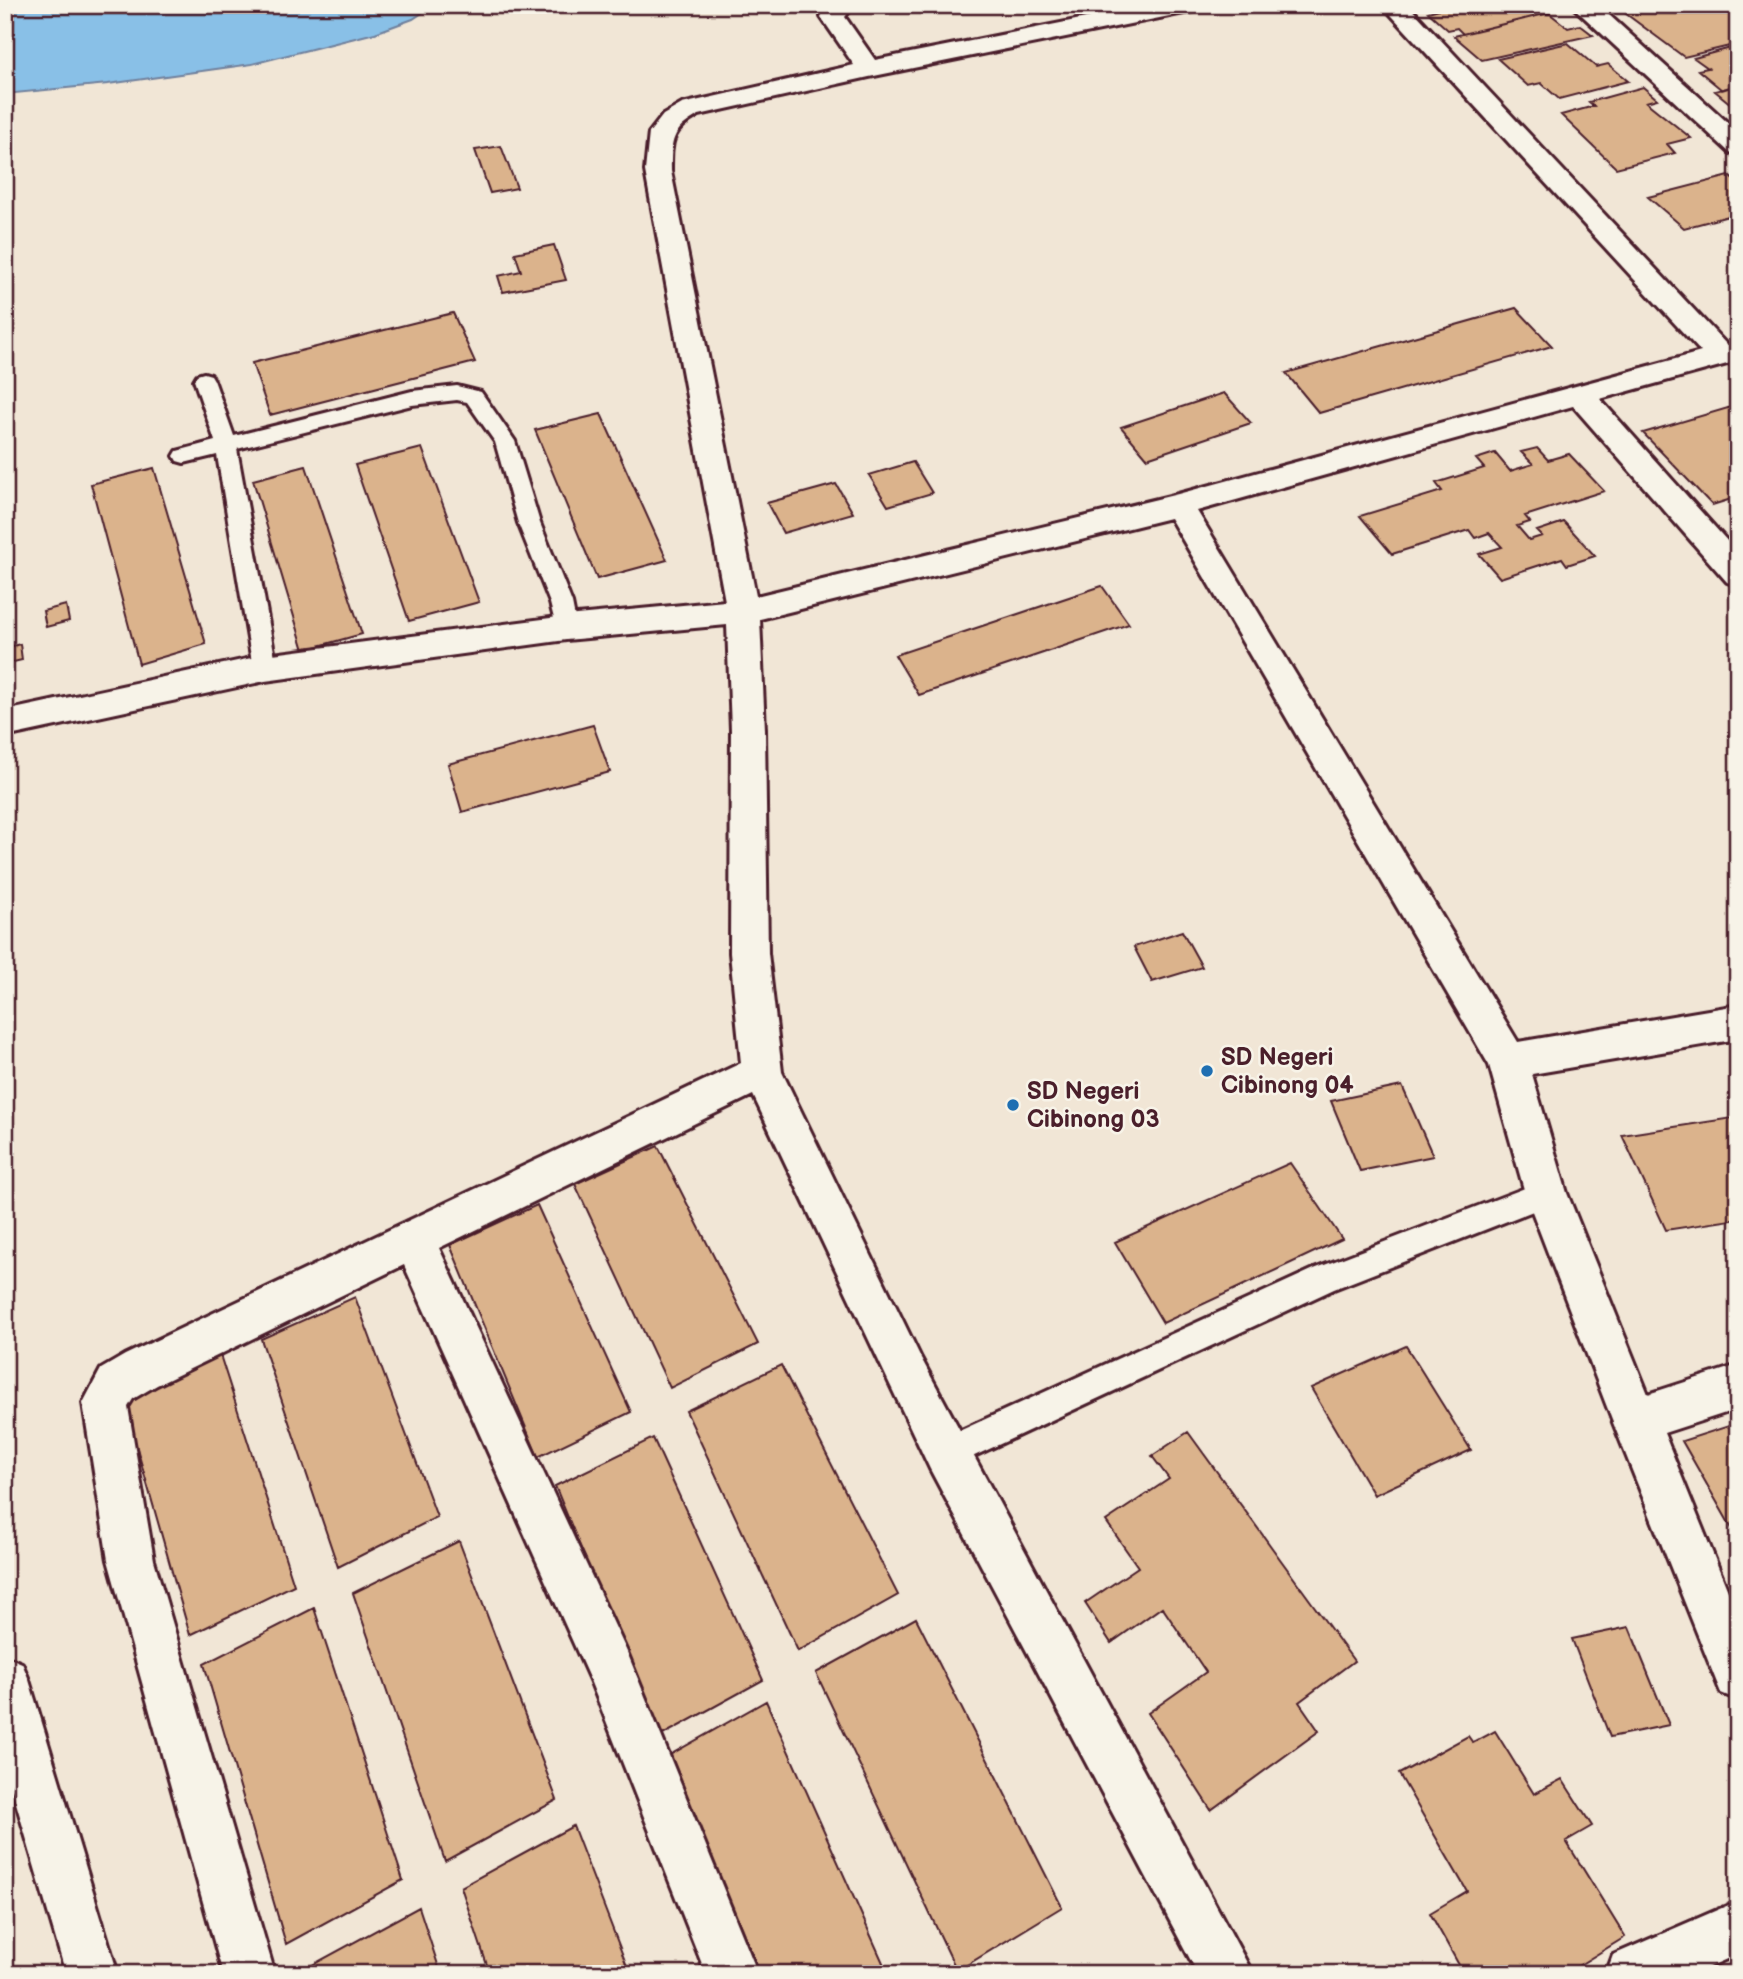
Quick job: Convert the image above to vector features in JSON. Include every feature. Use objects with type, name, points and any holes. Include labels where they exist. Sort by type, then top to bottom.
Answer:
[{"type":"street","points":[[842,5],[834,11],[833,17],[869,69]]},
{"type":"street","points":[[1189,5],[1128,11],[691,109],[666,125],[658,148],[658,171],[743,611],[748,730],[749,953],[762,1072],[905,1373],[946,1453],[1227,1974]]},
{"type":"street","points":[[5,724],[265,668],[566,628],[743,611],[1178,505],[1730,353],[1394,5]]},
{"type":"street","points":[[1583,5],[1738,146]]},
{"type":"street","points":[[1579,394],[1738,574]]},
{"type":"street","points":[[1178,505],[1508,1061],[1546,1193],[1738,1676]]},
{"type":"street","points":[[1508,1061],[1738,1022]]},
{"type":"street","points":[[248,1974],[200,1795],[131,1559],[105,1403],[117,1384],[141,1370],[762,1072]]},
{"type":"street","points":[[413,1239],[610,1669],[732,1974]]},
{"type":"street","points":[[1634,1420],[1738,1387]]},
{"type":"street","points":[[5,1680],[92,1974]]},
{"type":"street","points":[[1632,1974],[1738,1927]]},
{"type":"lane","points":[[204,380],[226,444],[265,668]]},
{"type":"lane","points":[[184,456],[412,398],[457,393],[474,397],[505,441],[529,523],[561,603],[566,628]]},
{"type":"lane","points":[[946,1453],[1324,1279],[1546,1193]]},
{"type":"water","points":[[5,5],[434,5],[413,19],[375,33],[252,64],[108,84],[5,94]]},
{"type":"building","points":[[1454,5],[1539,5],[1549,13],[1463,34],[1457,28],[1448,30],[1428,12]]},
{"type":"building","points":[[1614,5],[1730,5],[1738,12],[1738,44],[1684,57]]},
{"type":"building","points":[[1549,13],[1568,28],[1580,25],[1593,35],[1482,60],[1454,36]]},
{"type":"building","points":[[1568,43],[1596,67],[1608,64],[1628,81],[1559,99],[1541,83],[1528,86],[1498,59]]},
{"type":"building","points":[[1738,46],[1738,85],[1722,90],[1698,70],[1708,68],[1694,58]]},
{"type":"building","points":[[1738,85],[1738,110],[1715,91]]},
{"type":"building","points":[[1643,87],[1657,99],[1646,102],[1691,138],[1667,144],[1675,153],[1616,168],[1561,115],[1594,106],[1589,102]]},
{"type":"building","points":[[501,146],[517,188],[490,193],[475,150]]},
{"type":"building","points":[[1729,176],[1738,184],[1738,205],[1729,208],[1736,214],[1684,228],[1648,197]]},
{"type":"building","points":[[554,245],[566,280],[503,292],[498,276],[521,271],[515,253]]},
{"type":"building","points":[[1516,308],[1552,346],[1319,413],[1286,373]]},
{"type":"building","points":[[453,313],[475,362],[270,415],[252,363]]},
{"type":"building","points":[[1224,393],[1251,423],[1147,458],[1121,427]]},
{"type":"building","points":[[1738,405],[1738,497],[1712,505],[1643,433]]},
{"type":"building","points":[[601,414],[667,560],[597,579],[535,430]]},
{"type":"building","points":[[422,448],[479,602],[409,621],[355,465]]},
{"type":"building","points":[[1537,448],[1548,460],[1569,454],[1604,491],[1525,516],[1530,522],[1517,526],[1529,540],[1542,536],[1537,531],[1564,522],[1595,556],[1567,565],[1562,558],[1500,578],[1479,554],[1502,547],[1489,533],[1475,538],[1469,530],[1392,554],[1360,516],[1442,491],[1436,483],[1484,468],[1476,459],[1495,453],[1510,471],[1533,464],[1521,452]]},
{"type":"building","points":[[913,462],[932,493],[888,506],[869,475]]},
{"type":"building","points":[[306,466],[362,634],[304,650],[253,480]]},
{"type":"building","points":[[154,468],[206,644],[139,664],[91,484]]},
{"type":"building","points":[[836,484],[853,513],[783,533],[767,503]]},
{"type":"building","points":[[1102,586],[1129,624],[919,695],[895,655]]},
{"type":"building","points":[[66,605],[69,621],[46,627],[43,611]]},
{"type":"building","points":[[20,644],[22,660],[5,664],[5,648]]},
{"type":"building","points":[[593,725],[610,772],[462,812],[448,764]]},
{"type":"building","points":[[1182,931],[1202,967],[1152,982],[1134,947]]},
{"type":"building","points":[[1402,1086],[1433,1156],[1360,1171],[1331,1101]]},
{"type":"building","points":[[1732,1118],[1738,1129],[1738,1219],[1666,1230],[1622,1135]]},
{"type":"building","points":[[658,1146],[758,1344],[670,1388],[575,1184]]},
{"type":"building","points":[[1290,1163],[1342,1239],[1163,1323],[1115,1242]]},
{"type":"building","points":[[537,1205],[631,1412],[538,1457],[450,1245]]},
{"type":"building","points":[[355,1297],[437,1517],[338,1567],[261,1339]]},
{"type":"building","points":[[1406,1346],[1471,1450],[1374,1495],[1311,1388]]},
{"type":"building","points":[[220,1355],[294,1585],[190,1635],[123,1399]]},
{"type":"building","points":[[781,1365],[898,1595],[798,1651],[686,1411]]},
{"type":"building","points":[[1738,1423],[1738,1539],[1682,1441]]},
{"type":"building","points":[[1188,1432],[1354,1661],[1299,1702],[1319,1731],[1211,1810],[1148,1713],[1206,1672],[1162,1607],[1111,1643],[1085,1603],[1138,1567],[1106,1521],[1169,1479],[1152,1456]]},
{"type":"building","points":[[653,1438],[763,1680],[659,1737],[555,1486]]},
{"type":"building","points":[[459,1541],[557,1800],[445,1861],[353,1593]]},
{"type":"building","points":[[314,1608],[403,1880],[286,1944],[204,1664]]},
{"type":"building","points":[[916,1618],[1062,1907],[957,1971],[816,1673]]},
{"type":"building","points":[[1629,1627],[1669,1725],[1610,1737],[1572,1639]]},
{"type":"building","points":[[766,1701],[888,1974],[750,1974],[661,1760]]},
{"type":"building","points":[[1495,1731],[1534,1794],[1562,1779],[1592,1826],[1566,1841],[1625,1937],[1565,1974],[1464,1974],[1430,1913],[1467,1891],[1399,1774],[1468,1736],[1473,1743]]},
{"type":"building","points":[[573,1826],[630,1974],[490,1974],[461,1887]]},
{"type":"building","points":[[419,1907],[441,1974],[301,1974],[301,1971]]},
{"type":"place","name":"SD Negeri Cibinong 04","points":[[1207,1071]]},
{"type":"place","name":"SD Negeri Cibinong 03","points":[[1013,1105]]}]
